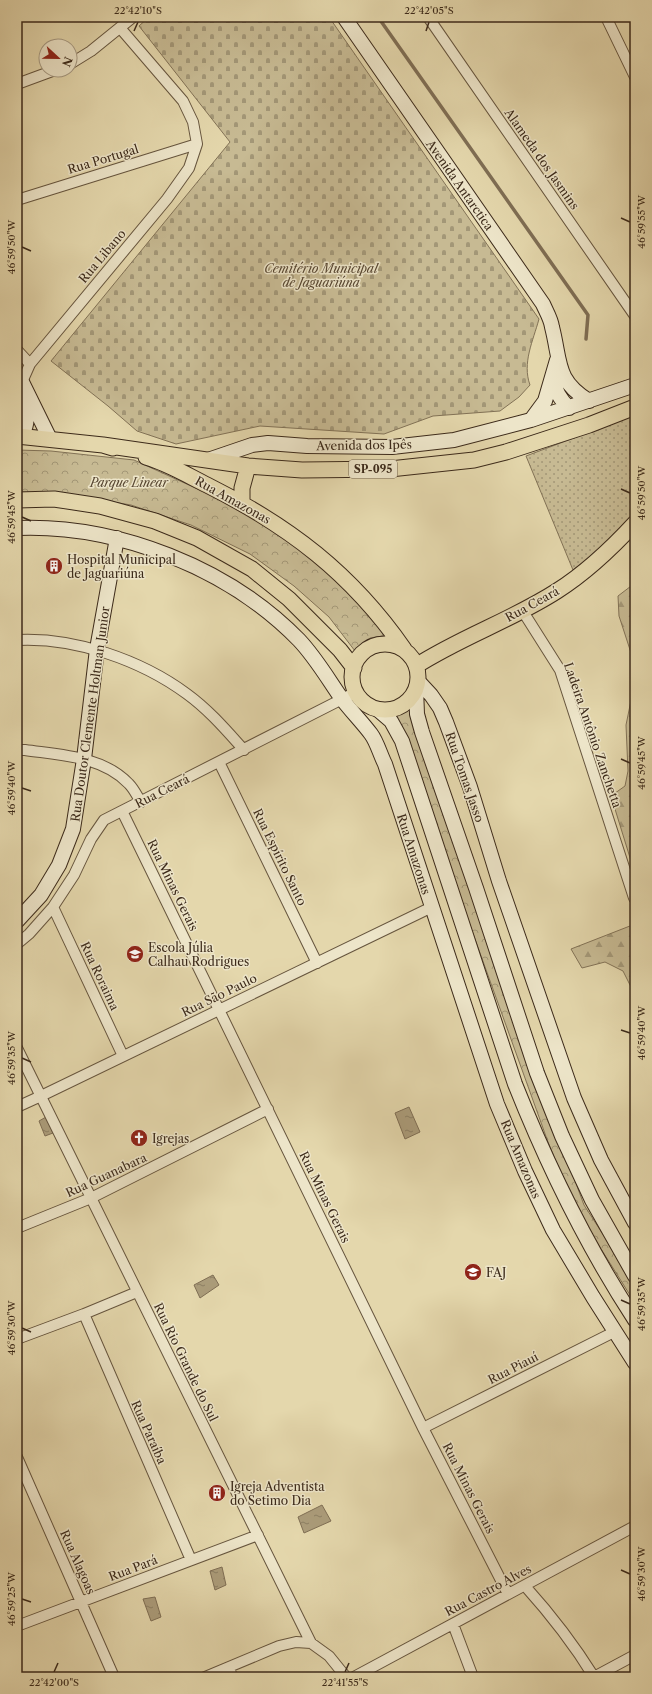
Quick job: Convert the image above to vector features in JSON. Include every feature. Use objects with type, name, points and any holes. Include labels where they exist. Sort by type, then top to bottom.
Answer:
[{"type":"main road","name":"SP-095","points":[[103,445],[248,466],[302,470],[390,469],[474,460],[506,452],[589,425],[635,407]]},
{"type":"main road","name":"Rua Amazonas","points":[[19,436],[103,445],[154,459],[242,503],[291,533],[325,560],[366,600],[404,649]]},
{"type":"main road","points":[[242,503],[242,488],[248,466]]},
{"type":"main road","points":[[17,500],[54,499],[100,506],[155,521],[197,538],[252,569],[289,599],[340,650],[354,668]]},
{"type":"main road","name":"Rua Ceará","points":[[416,666],[438,652],[556,592],[586,571],[611,550],[635,523]]},
{"type":"main road","points":[[404,649],[393,645],[382,644],[371,647],[359,657],[354,668],[352,679],[356,692],[366,704],[377,709],[388,710],[402,706],[410,698],[417,685]]},
{"type":"main road","name":"SP-095","points":[[404,649],[412,657],[416,666],[417,685]]},
{"type":"street","points":[[78,59],[92,51],[134,17]]},
{"type":"street","name":"Avenida Antarctica","points":[[344,17],[543,304],[552,326],[557,360],[568,385],[575,393],[589,401]]},
{"type":"street","name":"Alameda dos Jasmins","points":[[428,17],[635,316]]},
{"type":"street","points":[[606,17],[635,77]]},
{"type":"street","points":[[121,29],[183,101],[193,122],[197,144]]},
{"type":"street","points":[[17,84],[38,76]]},
{"type":"street","name":"Rua Portugal","points":[[17,200],[197,144]]},
{"type":"street","name":"Rua Libano","points":[[20,388],[30,364],[167,199],[189,168],[197,144]]},
{"type":"street","points":[[17,350],[30,364]]},
{"type":"street","name":"Avenida Antarctica","points":[[531,420],[546,401],[557,360]]},
{"type":"street","points":[[553,378],[558,395],[570,408]]},
{"type":"street","name":"Avenida dos Ipês","points":[[208,460],[252,445],[268,443],[307,446],[392,447],[454,440],[531,420],[635,385]]},
{"type":"street","points":[[20,388],[50,439]]},
{"type":"street","points":[[17,399],[25,411],[28,423],[19,436]]},
{"type":"street","name":"Rua Amazonas","points":[[17,528],[63,530],[117,538],[191,564],[229,585],[270,614],[299,640],[314,658],[342,699],[372,735],[385,764],[497,1104],[525,1171],[553,1230],[614,1332],[635,1363]]},
{"type":"street","name":"Rua Doutor Clemente Holtman Junior","points":[[17,922],[41,895],[59,865],[73,829],[84,759],[97,650],[117,538]]},
{"type":"street","name":"Ladeira Antônio Zanchetta","points":[[522,610],[560,670],[634,898]]},
{"type":"street","points":[[17,640],[49,640],[97,650],[148,671],[187,694],[220,722],[244,750]]},
{"type":"street","points":[[417,685],[417,714],[422,732],[481,902],[537,1073],[562,1136],[592,1200],[635,1276]]},
{"type":"street","name":"Rua Tomas Jasso","points":[[417,685],[431,695],[440,708],[446,722],[470,786],[499,881],[574,1098],[601,1160],[635,1224]]},
{"type":"street","name":"Rua Ceará","points":[[17,944],[29,934],[53,907],[74,874],[91,838],[104,820],[356,692]]},
{"type":"street","points":[[377,709],[391,721],[402,741],[515,1084],[537,1139],[565,1199],[613,1286],[635,1320]]},
{"type":"street","points":[[17,750],[84,759],[109,769],[129,784],[141,802]]},
{"type":"street","name":"Rua Espírito Santo","points":[[219,762],[317,962]]},
{"type":"street","name":"Rua Minas Gerais","points":[[122,811],[423,1428],[508,1594]]},
{"type":"street","name":"Rua Roraima","points":[[53,907],[123,1056]]},
{"type":"street","name":"Rua São Paulo","points":[[17,1106],[41,1096],[432,907]]},
{"type":"street","name":"Rua Rio Grande do Sul","points":[[17,1048],[311,1643],[329,1656],[346,1677]]},
{"type":"street","name":"Rua Guanabara","points":[[17,1228],[91,1198],[268,1109]]},
{"type":"street","points":[[17,1339],[137,1292]]},
{"type":"street","name":"Rua Paraíba","points":[[84,1314],[191,1560]]},
{"type":"street","name":"Rua Piauí","points":[[423,1428],[614,1332]]},
{"type":"street","name":"Rua Alagoas","points":[[17,1457],[114,1677]]},
{"type":"street","name":"Rua Castro Alves","points":[[354,1677],[635,1526]]},
{"type":"street","name":"Rua Pará","points":[[17,1626],[258,1535]]},
{"type":"street","points":[[525,1586],[555,1619],[577,1649],[594,1677],[635,1655]]},
{"type":"street","points":[[452,1624],[473,1677]]},
{"type":"street","points":[[205,1677],[279,1646],[296,1642],[311,1643]]},
{"type":"street","points":[[229,1667],[232,1677]]},
{"type":"green space","name":"Cemitério Municipal de Jaguariúna","points":[[149,17],[329,17],[539,319],[529,352],[527,368],[530,385],[519,397],[500,411],[433,416],[384,434],[260,426],[176,444],[137,431],[51,361],[230,142],[139,26]]},
{"type":"green space","points":[[635,415],[635,512],[624,525],[593,555],[573,570],[526,456]]},
{"type":"green space","name":"Parque Linear","points":[[17,450],[51,451],[134,460],[224,501],[288,540],[337,578],[389,635],[370,638],[355,651],[329,617],[294,586],[250,554],[191,525],[131,505],[71,495],[17,492]]},
{"type":"green space","points":[[635,583],[635,665],[619,616],[618,596]]},
{"type":"green space","points":[[635,681],[635,874],[611,796],[625,786],[628,771],[626,725]]},
{"type":"green space","points":[[413,702],[499,976],[584,1205],[635,1284],[635,1303],[574,1206],[548,1142],[394,714]]},
{"type":"green space","points":[[635,924],[635,995],[623,971],[605,962],[582,968],[571,949]]},
{"type":"water","points":[[409,1107],[420,1132],[405,1139],[395,1113]]},
{"type":"water","points":[[46,1117],[53,1133],[45,1136],[39,1121]]},
{"type":"water","points":[[213,1275],[219,1285],[200,1298],[194,1285]]},
{"type":"water","points":[[322,1505],[331,1521],[304,1533],[298,1517]]},
{"type":"water","points":[[222,1567],[226,1585],[215,1590],[210,1571]]},
{"type":"water","points":[[155,1597],[161,1617],[151,1621],[143,1599]]},
{"type":"waterway","points":[[378,17],[588,315],[586,339]]},
{"type":"place","name":"Hospital Municipal de Jaguariúna","points":[[54,566]]},
{"type":"place","name":"Escola Júlia Calhau Rodrigues","points":[[135,954]]},
{"type":"place","name":"Igrejas","points":[[139,1138]]},
{"type":"place","name":"FAJ","points":[[473,1272]]},
{"type":"place","name":"Igreja Adventista do Setimo Dia","points":[[217,1493]]}]
